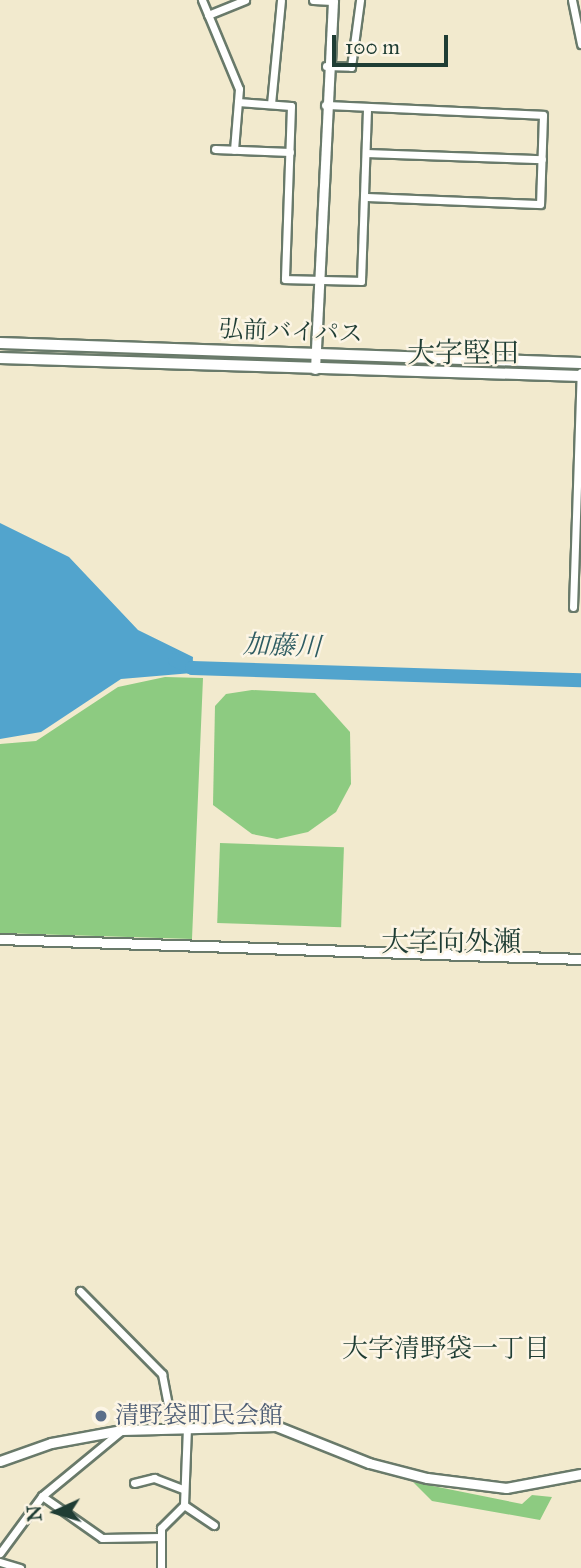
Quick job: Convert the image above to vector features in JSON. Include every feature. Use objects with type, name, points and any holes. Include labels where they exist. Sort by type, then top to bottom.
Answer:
[{"type":"highway","name":"弘前バイパス","points":[[0,343],[581,362]]},
{"type":"highway","name":"弘前バイパス","points":[[0,358],[581,376]]},
{"type":"street","points":[[202,0],[239,89],[234,150]]},
{"type":"street","points":[[208,15],[245,0]]},
{"type":"street","points":[[271,104],[281,0]]},
{"type":"street","points":[[313,0],[333,0],[324,105],[315,369]]},
{"type":"street","points":[[326,66],[351,67],[360,0]]},
{"type":"street","points":[[572,0],[581,44]]},
{"type":"street","points":[[238,102],[291,106],[285,279],[361,281],[367,108]]},
{"type":"street","points":[[324,105],[543,114],[540,204],[364,197]]},
{"type":"street","points":[[215,149],[290,152]]},
{"type":"street","points":[[366,153],[542,159]]},
{"type":"street","points":[[573,607],[581,362]]},
{"type":"street","points":[[0,939],[581,959]]},
{"type":"street","points":[[80,1291],[162,1374],[172,1426]]},
{"type":"street","points":[[0,1461],[51,1443],[122,1430],[172,1426],[276,1426],[395,1471],[478,1485],[538,1486],[581,1474]]},
{"type":"street","points":[[187,1426],[182,1489],[184,1505],[214,1525]]},
{"type":"street","points":[[0,1553],[42,1496],[122,1430]]},
{"type":"street","points":[[134,1483],[154,1478],[182,1489]]},
{"type":"street","points":[[42,1496],[102,1538],[161,1537]]},
{"type":"street","points":[[161,1568],[161,1537],[165,1521],[184,1505]]},
{"type":"street","points":[[0,1562],[20,1568]]},
{"type":"green space","points":[[165,677],[203,678],[192,939],[0,933],[0,744],[36,741],[118,687]]},
{"type":"green space","points":[[252,690],[315,693],[350,732],[351,784],[336,812],[308,832],[277,839],[252,834],[213,805],[215,706],[226,694]]},
{"type":"green space","points":[[220,843],[344,847],[341,927],[217,923]]},
{"type":"green space","points":[[413,1482],[522,1504],[532,1495],[552,1497],[540,1520],[432,1501]]},
{"type":"water","points":[[0,523],[69,557],[138,630],[193,657],[192,673],[121,679],[41,732],[0,739]]},
{"type":"waterway","name":"加藤川","points":[[175,660],[192,668],[581,680]]},
{"type":"place","name":"清野袋町民会館","points":[[101,1416]]},
{"type":"district","name":"大字堅田","points":[[463,353]]},
{"type":"district","name":"大字向外瀬","points":[[451,942]]},
{"type":"district","name":"大字清野袋一丁目","points":[[446,1349]]}]
